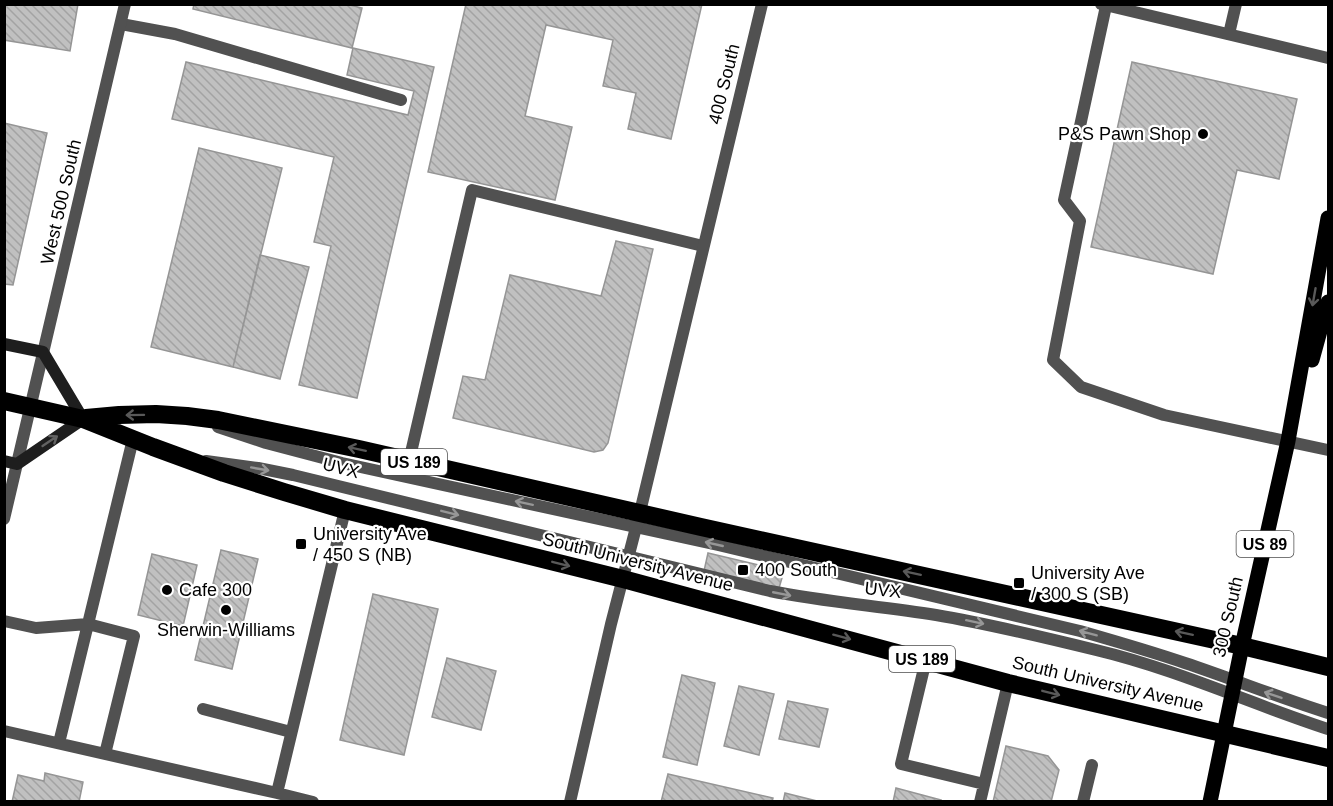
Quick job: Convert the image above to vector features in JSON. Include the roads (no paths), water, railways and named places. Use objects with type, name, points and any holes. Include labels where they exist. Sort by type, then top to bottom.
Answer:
[{"type":"highway","name":"South University Avenue","points":[[4,401],[83,419],[181,457],[274,489],[345,510],[623,579],[1008,683],[1329,758]]},
{"type":"highway","name":"South University Avenue","points":[[83,419],[156,414],[218,420],[409,461],[638,520],[1242,646],[1329,667]]},
{"type":"main road","name":"300 South","points":[[1210,801],[1288,441],[1329,218]]},
{"type":"main road","name":"300 South","points":[[1288,441],[1329,302]]},
{"type":"street","name":"West 500 South","points":[[4,519],[11,462],[30,408],[44,352],[125,4]]},
{"type":"street","name":"400 South","points":[[570,801],[762,4]]},
{"type":"street","points":[[1229,34],[1236,4]]},
{"type":"street","points":[[1329,58],[1103,5],[1064,200],[1080,221],[1053,360],[1081,387],[1164,415],[1329,450]]},
{"type":"street","points":[[121,24],[175,34],[401,100]]},
{"type":"street","points":[[409,461],[472,190],[703,246]]},
{"type":"street","points":[[4,344],[44,352],[83,419],[11,462]]},
{"type":"street","name":"UVX","points":[[187,416],[266,443],[342,463],[638,520],[718,545],[1080,631],[1176,660],[1329,729]]},
{"type":"street","points":[[60,743],[134,439]]},
{"type":"street","name":"UVX","points":[[181,457],[293,475],[796,596],[937,615],[1097,650],[1329,713]]},
{"type":"street","points":[[277,793],[345,510]]},
{"type":"street","points":[[4,621],[36,628],[88,624],[134,636],[105,754]]},
{"type":"street","points":[[926,660],[901,764],[984,784]]},
{"type":"street","points":[[980,801],[1008,683]]},
{"type":"street","points":[[203,709],[291,732]]},
{"type":"street","points":[[4,731],[313,801]]},
{"type":"street","points":[[1083,801],[1092,765]]},
{"type":"place","name":"P&S Pawn Shop","points":[[1203,134]]},
{"type":"place","name":"University Ave / 450 S (NB)","points":[[301,544]]},
{"type":"place","name":"400 South","points":[[743,570]]},
{"type":"place","name":"University Ave / 300 S (SB)","points":[[1019,583]]},
{"type":"place","name":"Cafe 300","points":[[167,590]]},
{"type":"place","name":"Sherwin-Williams","points":[[226,610]]}]
